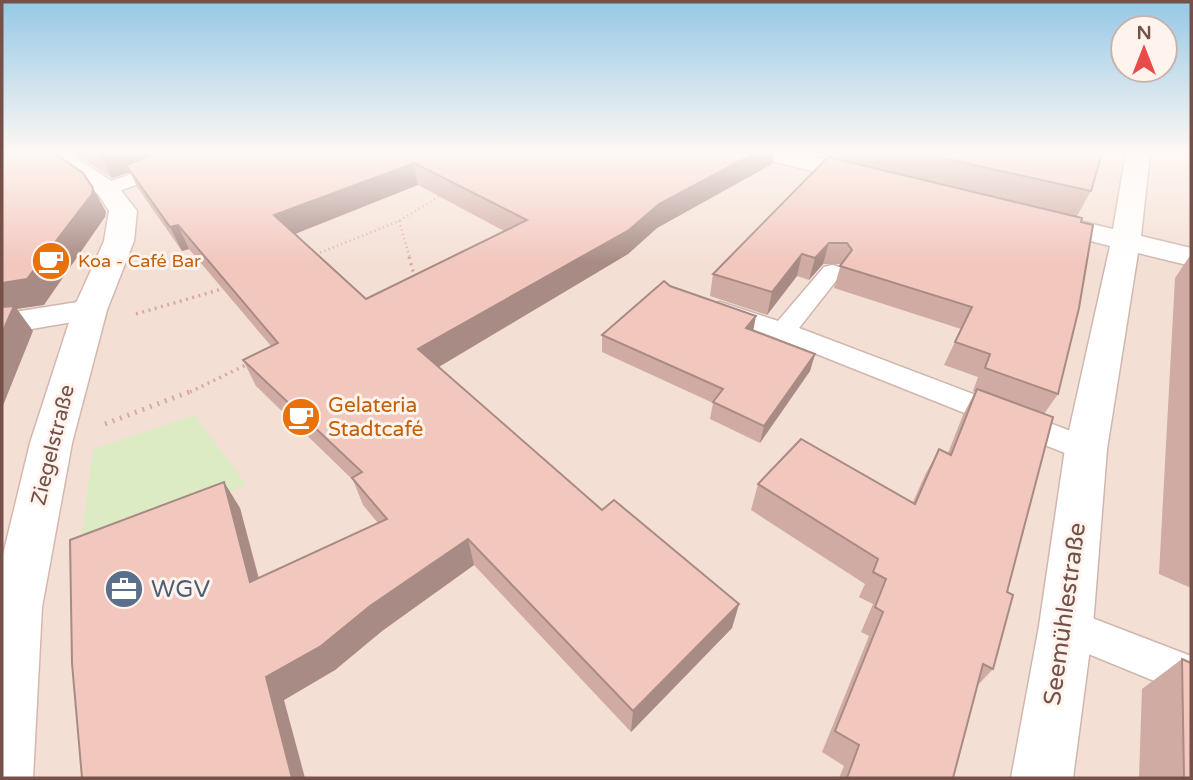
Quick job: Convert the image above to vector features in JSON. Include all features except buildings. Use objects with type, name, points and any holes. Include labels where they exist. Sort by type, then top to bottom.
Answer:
[{"type":"street","name":"Ziegelstraße","points":[[2,778],[16,607],[51,443],[87,319],[119,241],[123,211],[108,189]]},
{"type":"street","name":"Seemühlestraße","points":[[1042,778],[1066,626],[1087,449],[1132,189]]},
{"type":"street","points":[[1023,216],[1191,257]]},
{"type":"street","points":[[2,324],[87,319]]},
{"type":"lane","points":[[783,331],[832,272]]},
{"type":"lane","points":[[701,303],[783,331],[1087,449]]},
{"type":"lane","points":[[1066,626],[1191,676]]},
{"type":"path","points":[[304,259],[399,221],[452,189]]},
{"type":"path","points":[[399,221],[416,282]]},
{"type":"path","points":[[87,319],[230,287]]},
{"type":"path","points":[[51,443],[174,400],[258,359]]},
{"type":"shaded area","points":[[2,189],[1191,189],[1191,778],[2,778]]},
{"type":"green space","points":[[195,415],[246,485],[79,554],[93,449]]},
{"type":"place","name":"Koa - Café Bar","points":[[51,261]]},
{"type":"place","name":"Gelateria Stadtcafé","points":[[301,417]]},
{"type":"place","name":"WGV","points":[[124,589]]}]
